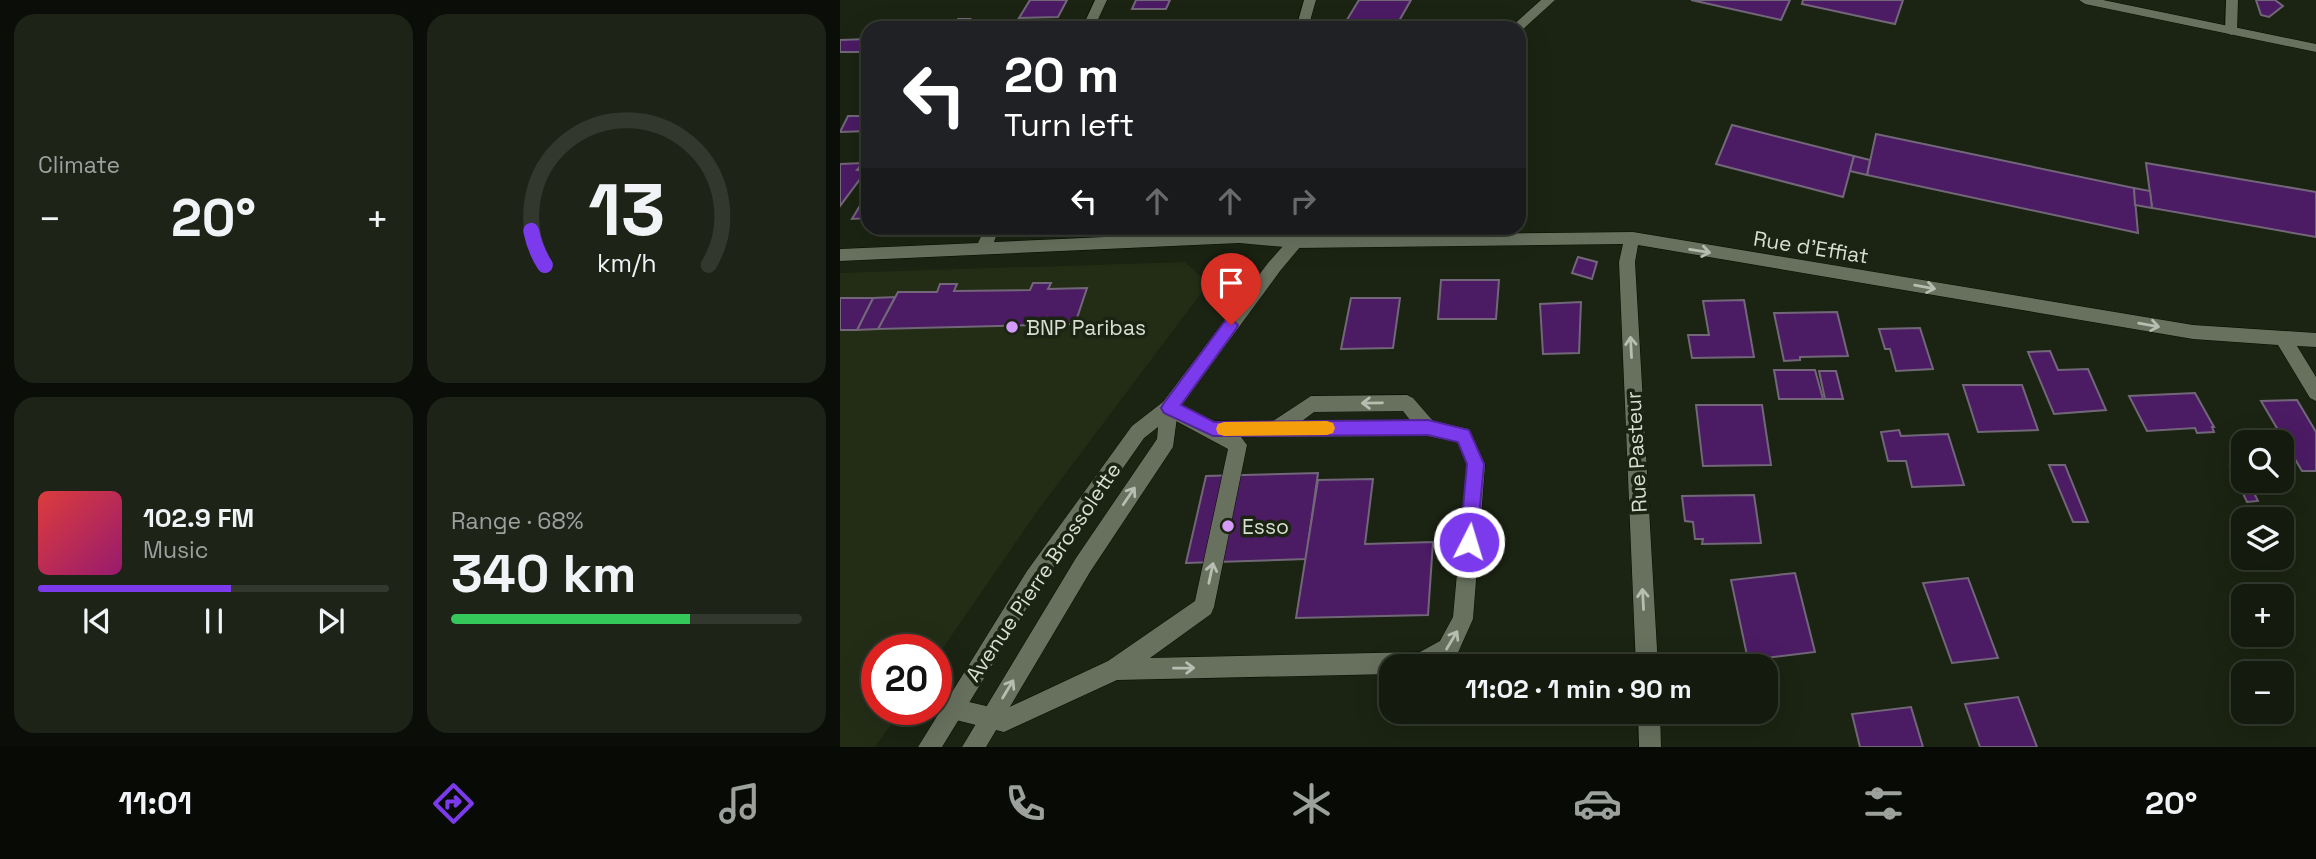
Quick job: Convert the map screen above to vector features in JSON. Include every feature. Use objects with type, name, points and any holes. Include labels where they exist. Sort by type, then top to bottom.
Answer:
[{"type":"street","points":[[1091,21],[1101,0]]},
{"type":"street","points":[[1304,21],[1310,0]]},
{"type":"street","points":[[1524,21],[1549,0]]},
{"type":"street","points":[[2085,0],[2122,4],[2231,31],[2316,48]]},
{"type":"street","points":[[2231,31],[2232,0]]},
{"type":"street","points":[[983,248],[989,235]]},
{"type":"street","name":"Rue d'Effiat","points":[[840,255],[1192,235]]},
{"type":"street","name":"Rue d'Effiat","points":[[1257,235],[1296,242],[1371,239],[1633,239],[2193,332],[2316,340]]},
{"type":"street","name":"Avenue Pierre Brossolette","points":[[952,709],[1034,578],[1138,432],[1170,408],[1274,267],[1302,235]]},
{"type":"street","name":"Rue Pasteur","points":[[1633,239],[1627,252],[1627,262],[1646,654]]},
{"type":"street","points":[[2284,340],[2316,393]]},
{"type":"street","points":[[952,709],[1004,721],[1116,669],[1204,607],[1238,445],[1213,429],[1170,408]]},
{"type":"street","name":"Avenue Pierre Brossolette","points":[[973,747],[1083,565],[1166,441],[1170,408]]},
{"type":"street","points":[[1116,669],[1422,663],[1448,649],[1463,619],[1476,464],[1463,435],[1428,428],[1213,429]]},
{"type":"street","points":[[1649,724],[1650,747]]},
{"type":"street","name":"Avenue Pierre Brossolette","points":[[929,747],[942,725]]},
{"type":"shaded area","points":[[1185,262],[1208,284],[1038,510],[952,635],[861,634],[861,725],[891,725],[875,747],[840,747],[840,273]]},
{"type":"building","points":[[1030,0],[1067,0],[1058,17],[1019,18]]},
{"type":"building","points":[[1136,0],[1170,0],[1166,9],[1132,9]]},
{"type":"building","points":[[1359,0],[1411,0],[1399,21],[1346,21]]},
{"type":"building","points":[[1691,0],[1790,0],[1781,20]]},
{"type":"building","points":[[1803,0],[1903,0],[1895,24],[1802,4]]},
{"type":"building","points":[[2256,0],[2275,0],[2283,6],[2269,17],[2261,15]]},
{"type":"building","points":[[861,39],[861,52],[840,52],[840,40]]},
{"type":"building","points":[[848,116],[861,116],[861,131],[840,132]]},
{"type":"building","points":[[1732,125],[1854,156],[1843,197],[1716,164]]},
{"type":"building","points":[[1876,134],[2134,188],[2138,233],[1867,175]]},
{"type":"building","points":[[1854,156],[1870,160],[1867,175],[1850,171]]},
{"type":"building","points":[[861,163],[857,170],[861,170],[861,178],[840,206],[840,164]]},
{"type":"building","points":[[2146,163],[2316,192],[2316,237],[2152,208]]},
{"type":"building","points":[[2134,188],[2150,191],[2152,208],[2135,205]]},
{"type":"building","points":[[861,204],[861,218],[852,219]]},
{"type":"building","points":[[1578,257],[1597,262],[1592,279],[1572,273]]},
{"type":"building","points":[[1441,280],[1499,280],[1496,319],[1438,319]]},
{"type":"building","points":[[1033,283],[1051,283],[1048,289],[1087,288],[1075,324],[878,329],[898,292],[937,292],[940,284],[957,284],[954,291],[1030,290]]},
{"type":"building","points":[[895,297],[878,329],[857,330],[873,298]]},
{"type":"building","points":[[840,298],[873,298],[857,330],[840,330]]},
{"type":"building","points":[[1351,298],[1400,298],[1393,348],[1341,349]]},
{"type":"building","points":[[1744,300],[1754,357],[1692,358],[1688,335],[1709,335],[1703,301]]},
{"type":"building","points":[[1581,302],[1579,353],[1543,354],[1540,304]]},
{"type":"building","points":[[1837,312],[1848,356],[1800,357],[1800,360],[1784,361],[1774,313]]},
{"type":"building","points":[[1920,328],[1933,369],[1896,371],[1890,349],[1885,349],[1879,329]]},
{"type":"building","points":[[2050,351],[2058,370],[2088,369],[2106,410],[2054,414],[2028,352]]},
{"type":"building","points":[[1774,370],[1815,370],[1823,399],[1779,399]]},
{"type":"building","points":[[1819,371],[1836,371],[1843,399],[1825,399]]},
{"type":"building","points":[[1963,385],[2022,385],[2038,430],[1978,432]]},
{"type":"building","points":[[2195,393],[2214,427],[2214,432],[2197,433],[2195,428],[2147,431],[2129,396]]},
{"type":"building","points":[[2297,400],[2316,432],[2316,471],[2302,471],[2294,457],[2294,430],[2278,430],[2261,401]]},
{"type":"building","points":[[1696,405],[1762,405],[1771,465],[1703,466]]},
{"type":"building","points":[[1899,430],[1901,436],[1948,434],[1964,485],[1912,487],[1906,461],[1888,461],[1881,432]]},
{"type":"building","points":[[2049,465],[2065,465],[2088,522],[2073,522]]},
{"type":"building","points":[[1318,473],[1306,559],[1186,563],[1206,476]]},
{"type":"building","points":[[1373,479],[1365,544],[1433,542],[1428,615],[1296,618],[1318,480]]},
{"type":"building","points":[[2243,493],[2254,493],[2258,501],[2247,502]]},
{"type":"building","points":[[1754,495],[1761,543],[1702,544],[1703,539],[1695,539],[1693,522],[1685,521],[1682,496]]},
{"type":"building","points":[[1795,573],[1815,652],[1778,656],[1778,654],[1747,654],[1731,580]]},
{"type":"building","points":[[1968,578],[1998,658],[1952,663],[1923,583]]},
{"type":"building","points":[[2018,697],[2037,747],[1980,747],[1965,704]]},
{"type":"building","points":[[1911,707],[1923,747],[1860,747],[1852,714]]},
{"type":"slow traffic","points":[[1224,429],[1327,428]]},
{"type":"place","name":"BNP Paribas","points":[[1012,327]]},
{"type":"place","name":"Esso","points":[[1228,526]]},
{"type":"route","points":[[1231,325],[1170,408],[1213,429],[1428,428],[1463,435],[1476,464],[1469,542]]}]
